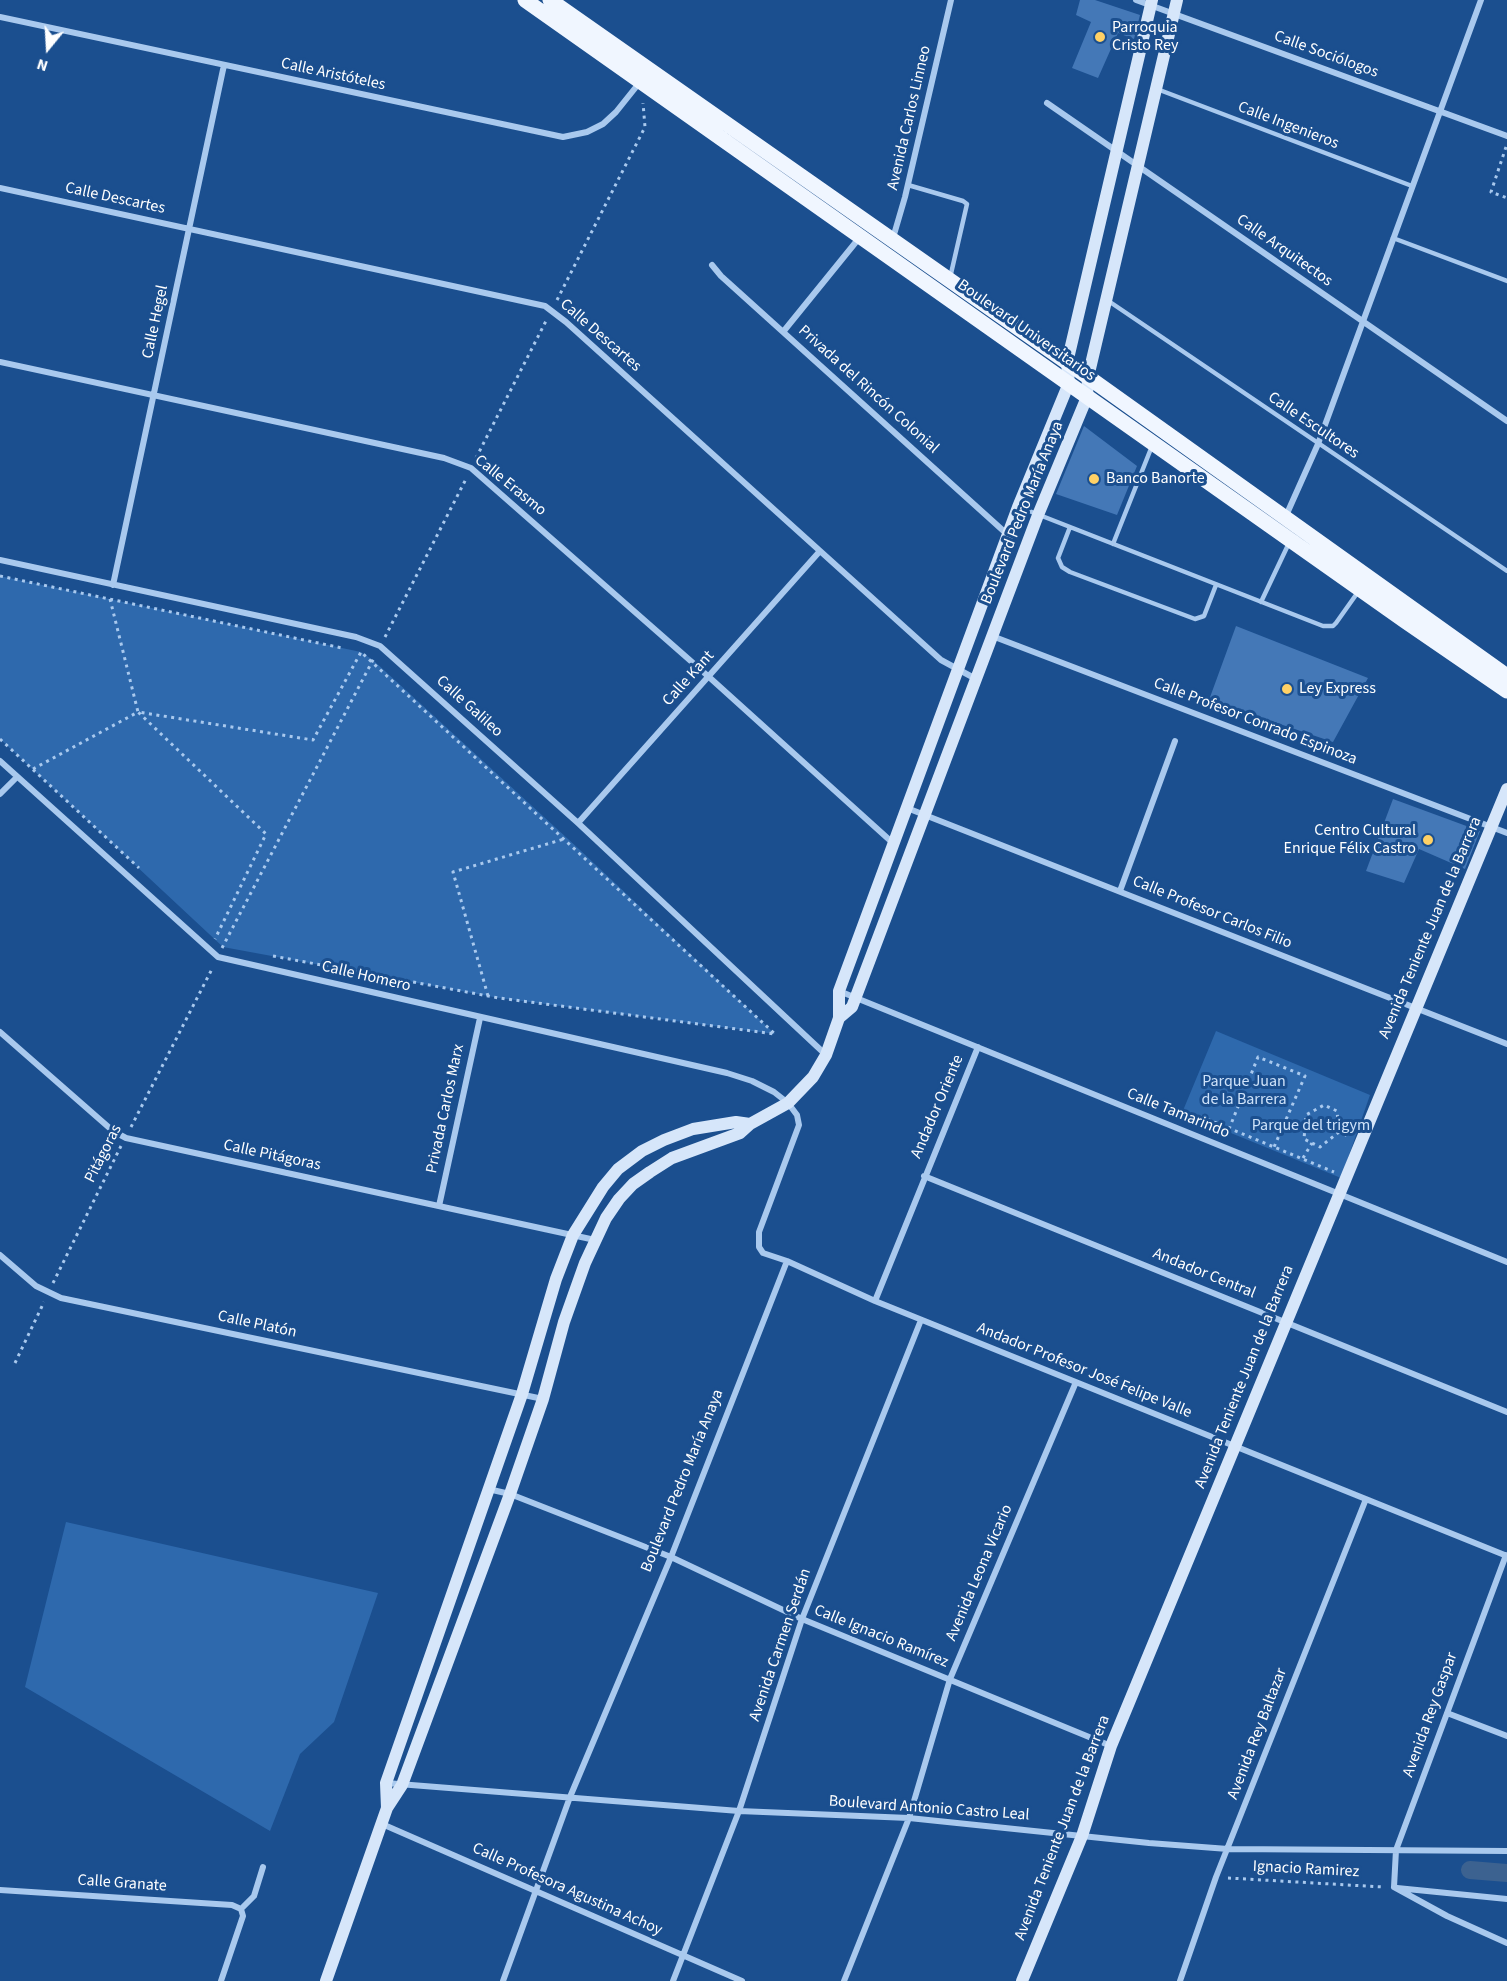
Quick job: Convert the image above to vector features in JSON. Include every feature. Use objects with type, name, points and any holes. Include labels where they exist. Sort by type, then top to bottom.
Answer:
[{"type":"main road","name":"Boulevard Universitarios","points":[[525,0],[1360,590],[1507,691]]},
{"type":"main road","name":"Boulevard Universitarios","points":[[549,0],[1088,377],[1507,676]]},
{"type":"street","name":"Avenida Carlos Linneo","points":[[892,241],[908,185],[951,0]]},
{"type":"street","name":"Calle Sociólogos","points":[[1136,0],[1151,3],[1173,14],[1507,136]]},
{"type":"street","name":"Boulevard Pedro María Anaya","points":[[839,1018],[852,1007],[1038,515],[1087,397],[1088,377],[1177,0]]},
{"type":"street","points":[[1285,519],[1318,444],[1480,0]]},
{"type":"street","name":"Boulevard Pedro María Anaya","points":[[387,1808],[402,1785],[510,1494],[543,1399],[564,1322],[595,1240],[619,1199],[633,1184],[672,1158],[740,1133],[750,1124],[788,1103],[813,1077],[826,1055],[839,1018],[839,991],[1018,507],[1069,383],[1067,363],[1151,3]]},
{"type":"street","name":"Calle Aristóteles","points":[[0,17],[563,137],[588,132],[603,124],[641,81]]},
{"type":"street","name":"Calle Hegel","points":[[114,585],[224,66]]},
{"type":"street","name":"Calle Arquitectos","points":[[1047,103],[1507,421]]},
{"type":"street","name":"Calle Descartes","points":[[0,188],[530,302],[551,311],[941,660],[976,679]]},
{"type":"street","points":[[783,332],[861,236]]},
{"type":"street","name":"Privada del Rincón Colonial","points":[[712,265],[721,276],[1008,535]]},
{"type":"street","name":"Calle Erasmo","points":[[0,362],[444,458],[471,468],[709,677],[894,844]]},
{"type":"street","name":"Calle Kant","points":[[578,824],[820,551]]},
{"type":"street","name":"Calle Galileo","points":[[0,560],[356,637],[380,646],[578,824],[826,1055]]},
{"type":"street","name":"Calle Profesor Conrado Espinoza","points":[[992,636],[1507,833]]},
{"type":"street","points":[[1120,891],[1175,741]]},
{"type":"street","name":"Calle Homero","points":[[0,761],[218,957],[727,1073],[752,1081],[774,1092],[788,1103]]},
{"type":"street","points":[[0,794],[16,777]]},
{"type":"street","name":"Avenida Teniente Juan de la Barrera","points":[[1022,1981],[1082,1836],[1111,1746],[1507,789]]},
{"type":"street","name":"Calle Profesor Carlos Filio","points":[[907,808],[1507,1044]]},
{"type":"street","name":"Calle Tamarindo","points":[[839,991],[1507,1262]]},
{"type":"street","name":"Privada Carlos Marx","points":[[439,1206],[480,1018]]},
{"type":"street","name":"Calle Pitágoras","points":[[0,1032],[113,1131],[126,1138],[595,1240]]},
{"type":"street","name":"Andador Oriente","points":[[875,1301],[978,1047]]},
{"type":"street","points":[[787,1261],[763,1253],[758,1239],[799,1125],[797,1115],[788,1103]]},
{"type":"street","points":[[326,1981],[387,1808],[386,1783],[522,1394],[556,1279],[573,1234],[603,1187],[618,1169],[642,1151],[693,1129],[736,1122],[750,1124]]},
{"type":"street","name":"Andador Central","points":[[924,1176],[1507,1412]]},
{"type":"street","name":"Calle Platón","points":[[0,1255],[36,1286],[48,1293],[90,1304],[543,1399]]},
{"type":"street","name":"Boulevard Pedro María Anaya","points":[[503,1981],[570,1797],[671,1557],[787,1261]]},
{"type":"street","name":"Andador Profesor José Felipe Valle","points":[[787,1261],[921,1320],[1506,1555]]},
{"type":"street","name":"Avenida Carmen Serdán","points":[[673,1981],[739,1810],[802,1619],[921,1320]]},
{"type":"street","name":"Avenida Leona Vicario","points":[[844,1981],[909,1818],[950,1679],[1076,1382]]},
{"type":"street","name":"Calle Ignacio Ramírez","points":[[488,1489],[510,1494],[671,1557],[802,1619],[1111,1746]]},
{"type":"street","name":"Avenida Rey Baltazar","points":[[1180,1981],[1216,1877],[1366,1499]]},
{"type":"street","name":"Avenida Rey Gaspar","points":[[1394,1887],[1396,1850],[1506,1555]]},
{"type":"street","points":[[1447,1713],[1507,1736]]},
{"type":"street","name":"Boulevard Antonio Castro Leal","points":[[386,1783],[739,1810],[909,1818],[1228,1849],[1507,1851]]},
{"type":"street","name":"Calle Profesora Agustina Achoy","points":[[382,1824],[742,1981]]},
{"type":"street","points":[[221,1981],[243,1916],[241,1909],[254,1896],[263,1867]]},
{"type":"street","points":[[1394,1887],[1507,1899]]},
{"type":"street","points":[[1394,1887],[1447,1916],[1507,1943]]},
{"type":"street","name":"Calle Granate","points":[[0,1890],[232,1905],[241,1909]]},
{"type":"lane","name":"Calle Ingenieros","points":[[1156,89],[1412,186]]},
{"type":"lane","points":[[908,185],[967,204],[949,280]]},
{"type":"lane","points":[[1393,238],[1507,281]]},
{"type":"lane","name":"Calle Escultores","points":[[1106,300],[1507,571]]},
{"type":"lane","points":[[1113,544],[1153,443]]},
{"type":"lane","points":[[1018,507],[1328,627],[1336,623],[1360,590]]},
{"type":"lane","points":[[1070,527],[1058,558],[1059,563],[1065,570],[1080,576],[1195,619],[1204,616],[1216,585]]},
{"type":"lane","points":[[1261,602],[1290,540]]},
{"type":"path","name":"Pitágoras","points":[[15,1363],[223,946],[380,646],[645,127],[641,81]]},
{"type":"path","points":[[1507,143],[1491,192],[1507,198]]},
{"type":"path","points":[[0,576],[349,649]]},
{"type":"path","points":[[110,599],[138,712],[266,834],[215,939],[223,946]]},
{"type":"path","points":[[33,769],[138,712],[313,740],[361,652],[775,1034],[489,996],[269,955]]},
{"type":"path","points":[[0,739],[146,874]]},
{"type":"path","points":[[489,996],[453,872],[564,839]]},
{"type":"path","points":[[1230,1129],[1258,1057],[1286,1068],[1305,1076],[1274,1147]]},
{"type":"path","points":[[1324,1105],[1337,1111],[1339,1132],[1320,1147],[1304,1139],[1306,1115],[1324,1105]]},
{"type":"path","points":[[1192,1134],[1202,1117],[1339,1173]]},
{"type":"path","points":[[1339,1132],[1350,1137],[1353,1127]]},
{"type":"path","points":[[1303,1158],[1312,1143]]},
{"type":"path","name":"Ignacio Ramirez","points":[[1216,1877],[1394,1887]]},
{"type":"green space","points":[[0,576],[361,652],[373,660],[580,850],[775,1034],[499,998],[223,947],[0,739]]},
{"type":"green space","name":"Parque Juan de la Barrera","points":[[1216,1031],[1370,1095],[1341,1178],[1182,1113]]},
{"type":"green space","points":[[66,1522],[378,1593],[334,1722],[300,1754],[270,1831],[25,1687]]},
{"type":"building","name":"Parroquia Cristo Rey","points":[[1080,0],[1095,0],[1140,15],[1134,39],[1118,33],[1098,78],[1072,68],[1091,22],[1076,15]]},
{"type":"building","name":"Banco Banorte","points":[[1084,426],[1137,466],[1117,515],[1056,494]]},
{"type":"building","name":"Ley Express","points":[[1236,626],[1368,678],[1333,742],[1209,700]]},
{"type":"building","name":"Centro Cultural Enrique Félix Castro","points":[[1393,799],[1480,831],[1465,869],[1419,849],[1404,883],[1366,871]]},
{"type":"waterway","points":[[1470,1870],[1507,1873]]},
{"type":"place","name":"Parroquia Cristo Rey","points":[[1100,37]]},
{"type":"place","name":"Banco Banorte","points":[[1094,479]]},
{"type":"place","name":"Ley Express","points":[[1287,689]]},
{"type":"place","name":"Centro Cultural Enrique Félix Castro","points":[[1428,840]]},
{"type":"park label","name":"Parque del trigym","points":[[1311,1126]]}]
